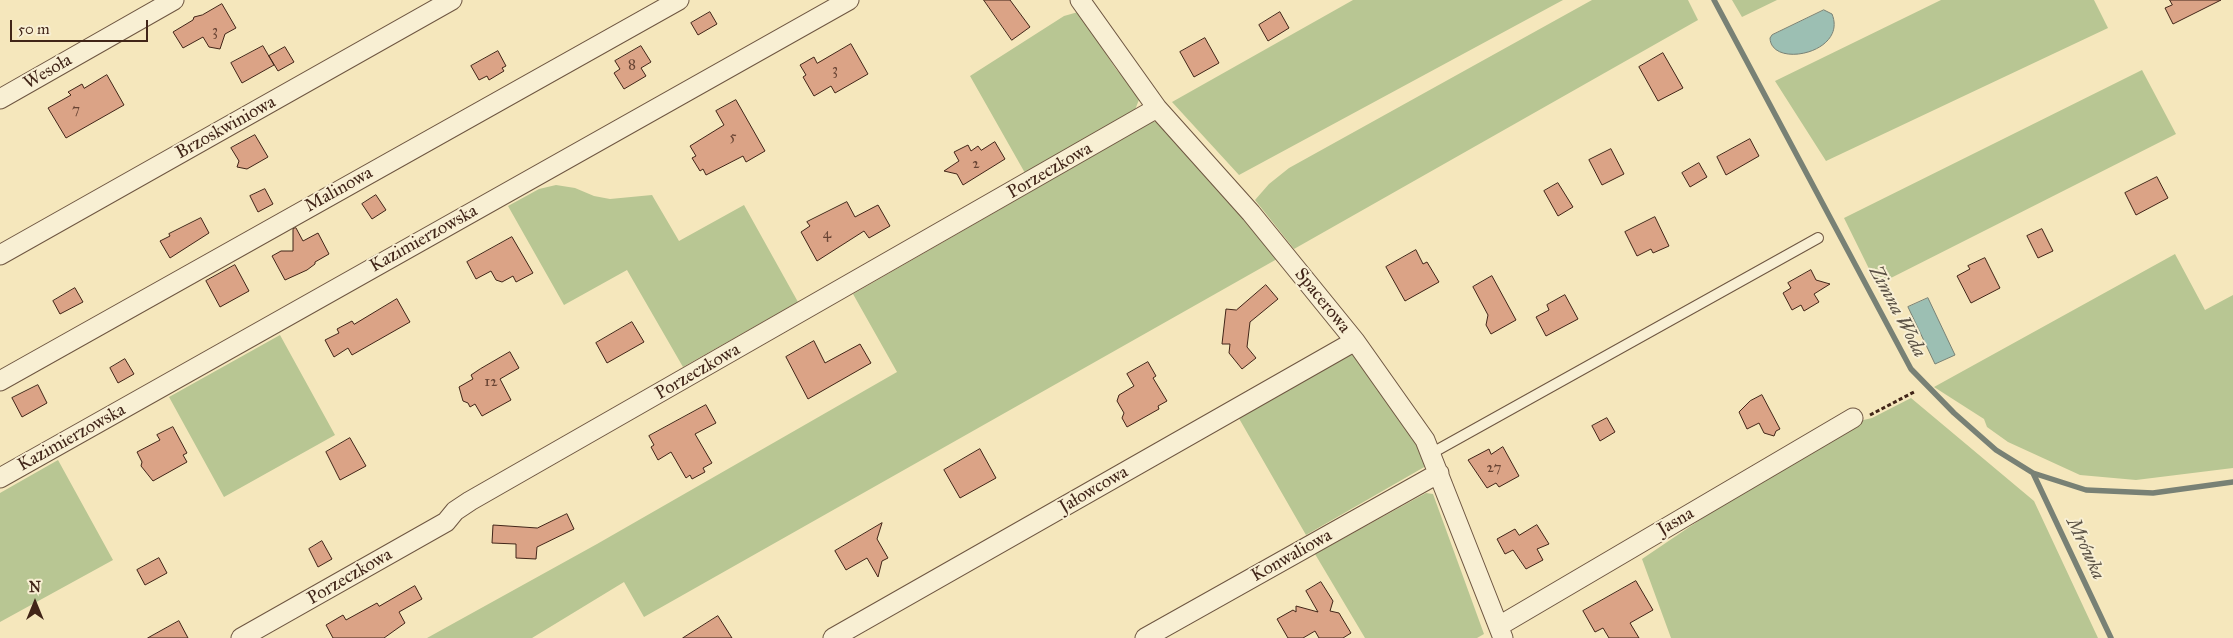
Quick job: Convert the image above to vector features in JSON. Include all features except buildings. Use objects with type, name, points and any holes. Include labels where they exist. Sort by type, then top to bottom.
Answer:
[{"type":"street","name":"Wesoła","points":[[0,99],[174,0]]},
{"type":"street","name":"Brzoskwiniowa","points":[[0,255],[452,0]]},
{"type":"street","name":"Malinowa","points":[[0,380],[679,0]]},
{"type":"street","name":"Kazimierzowska","points":[[0,478],[849,0]]},
{"type":"street","name":"Spacerowa","points":[[1080,0],[1157,108],[1250,213],[1355,341],[1426,440],[1501,632]]},
{"type":"street","name":"Porzeczkowa","points":[[241,638],[446,522],[455,511],[470,501],[1036,179],[1157,108]]},
{"type":"street","name":"Jałowcowa","points":[[833,638],[1355,341]]},
{"type":"street","name":"Jasna","points":[[1501,632],[1853,418]]},
{"type":"street","name":"Konwaliowa","points":[[1145,638],[1439,473]]},
{"type":"lane","points":[[1432,453],[1818,238]]},
{"type":"path","points":[[1853,418],[1872,414],[1914,392]]},
{"type":"green space","points":[[1353,0],[1563,0],[1239,175],[1172,102]]},
{"type":"green space","points":[[1592,0],[1688,0],[1698,20],[1294,249],[1255,200],[1269,184],[1289,168]]},
{"type":"green space","points":[[1732,0],[1777,0],[1742,17]]},
{"type":"green space","points":[[1941,0],[2094,0],[2108,28],[1826,161],[1775,81]]},
{"type":"green space","points":[[1078,12],[1116,69],[1140,97],[1135,110],[1025,173],[970,76],[1064,16]]},
{"type":"green space","points":[[2142,70],[2176,134],[1877,285],[1844,218]]},
{"type":"green space","points":[[1152,122],[1162,122],[1277,259],[644,617],[624,582],[532,638],[427,638],[597,544],[897,372],[853,294]]},
{"type":"green space","points":[[556,185],[575,188],[594,196],[610,199],[652,195],[679,241],[744,205],[798,302],[683,367],[627,270],[564,305],[508,206],[539,189]]},
{"type":"green space","points":[[2175,254],[2205,310],[2233,295],[2233,468],[2136,480],[2080,475],[2008,442],[1987,427],[1984,419],[1934,387]]},
{"type":"green space","points":[[280,335],[335,435],[224,497],[169,397]]},
{"type":"green space","points":[[1351,352],[1420,447],[1426,466],[1306,535],[1237,415]]},
{"type":"green space","points":[[1911,398],[2034,501],[2098,638],[1671,638],[1642,559],[1747,488],[1855,422],[1872,418]]},
{"type":"green space","points":[[58,460],[113,560],[0,622],[0,493]]},
{"type":"green space","points":[[1426,493],[1433,494],[1484,634],[1477,638],[1365,638],[1315,554]]},
{"type":"water","points":[[1824,10],[1832,14],[1834,28],[1829,39],[1820,47],[1794,54],[1782,53],[1774,47],[1770,38],[1772,35]]},
{"type":"water","points":[[1928,298],[1955,355],[1935,364],[1908,307]]},
{"type":"waterway","name":"Zimna Woda","points":[[1714,0],[1911,369],[1954,413],[1996,450],[2033,473],[2086,490],[2153,493],[2233,482]]},
{"type":"waterway","name":"Mrówka","points":[[2033,473],[2111,638]]}]
